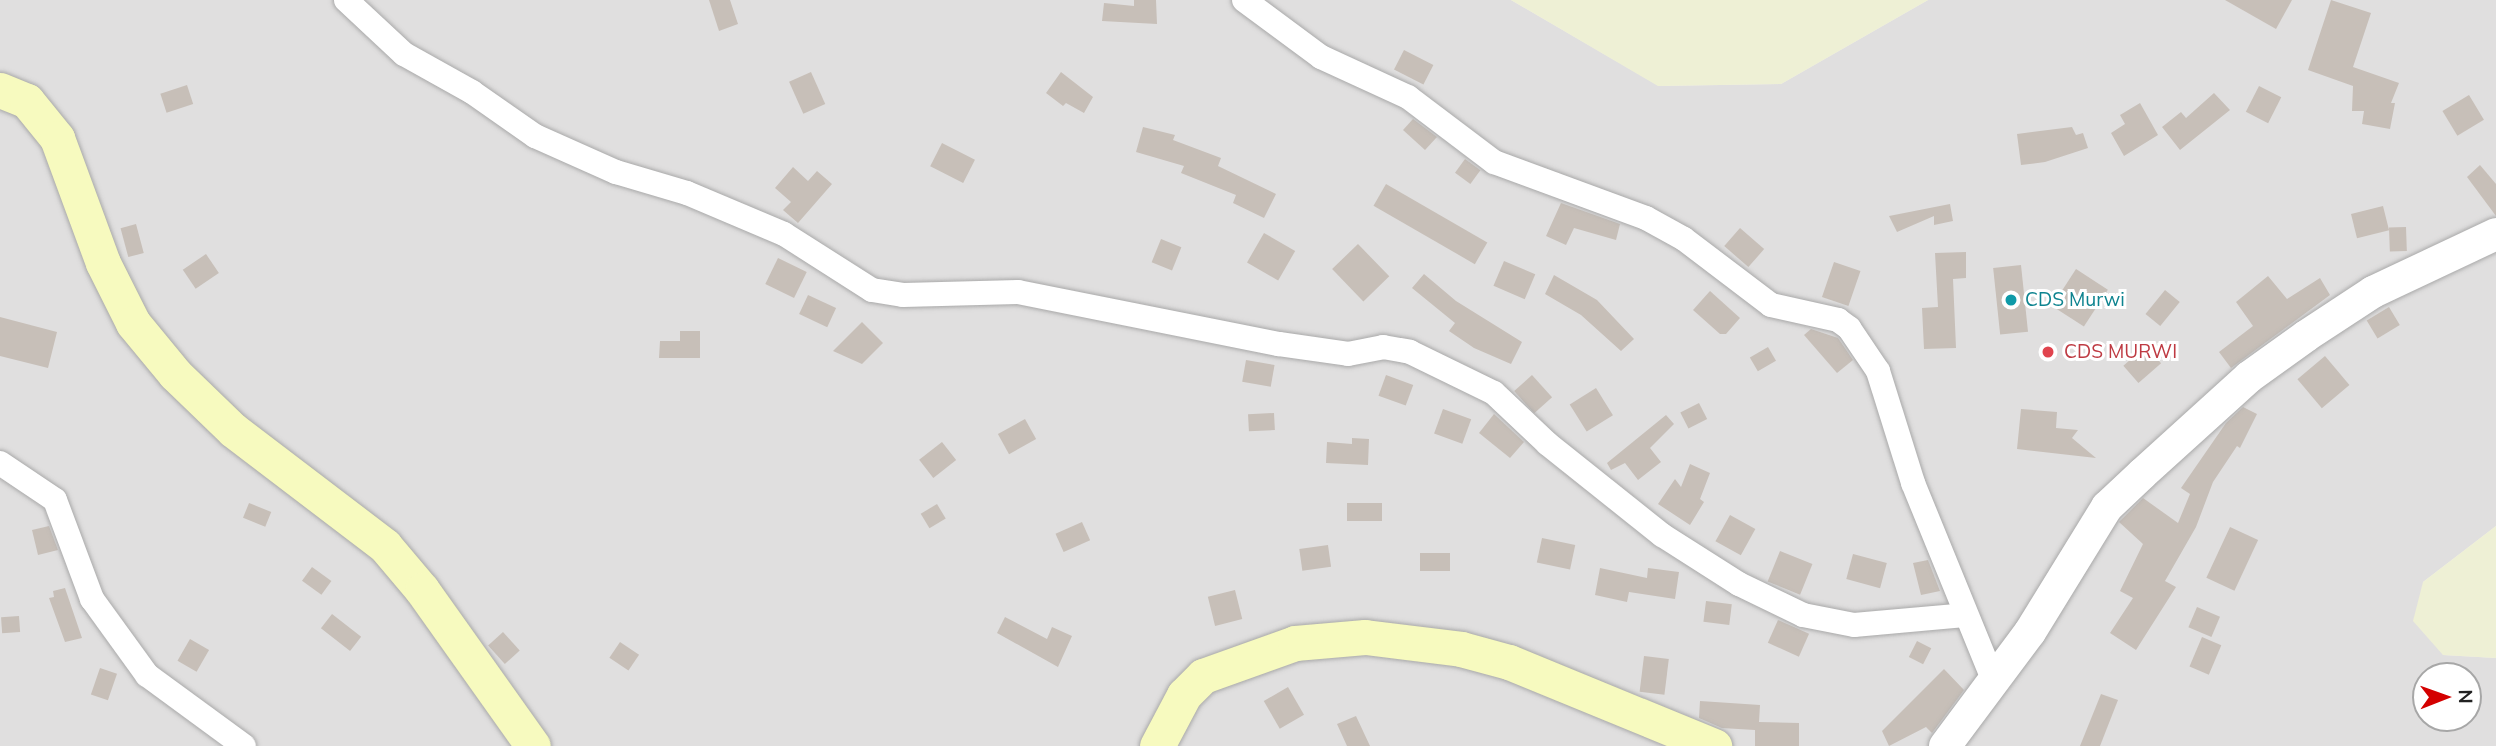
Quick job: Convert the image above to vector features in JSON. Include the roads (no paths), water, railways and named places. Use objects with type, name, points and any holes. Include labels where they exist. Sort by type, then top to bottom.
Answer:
[{"type":"main road","points":[[0,90],[27,101],[57,138],[103,263],[133,323],[175,374],[233,430],[385,546],[422,590],[533,746]]},
{"type":"main road","points":[[1157,746],[1184,695],[1203,676],[1294,643],[1346,637],[1419,642],[1508,662],[1714,746]]},
{"type":"street","points":[[346,0],[395,48],[535,136],[616,172],[687,193],[784,234],[872,290],[902,295],[1018,292],[1293,346],[1348,354],[1383,347],[1410,352],[1494,393],[1548,444],[1661,534],[1739,584],[1803,615],[1854,625],[1965,615]]},
{"type":"street","points":[[1244,0],[1321,57],[1408,97],[1494,162],[1646,218],[1684,239],[1771,305],[1838,320],[1849,328],[1884,383],[1913,483],[1994,681]]},
{"type":"street","points":[[1945,746],[1994,681],[2107,507],[2249,377],[2373,292],[2496,234]]},
{"type":"street","points":[[0,463],[55,500],[92,599],[147,675],[244,746]]},
{"type":"place","name":"CDS Murwi","points":[[2011,300]]},
{"type":"place","name":"CDS MURWI","points":[[2048,352]]}]
